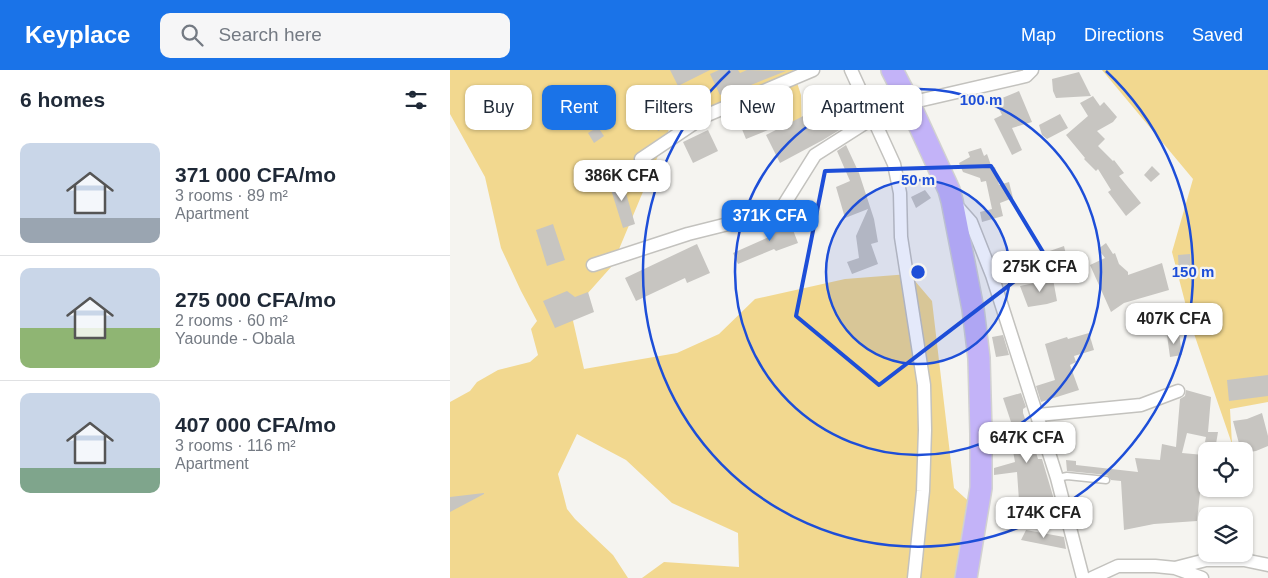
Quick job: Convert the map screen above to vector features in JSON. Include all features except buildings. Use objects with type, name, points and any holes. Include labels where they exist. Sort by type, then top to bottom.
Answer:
[{"type":"highway","points":[[892,70],[900,85]]},
{"type":"highway","points":[[921,130],[952,201],[973,310],[979,358],[981,488],[966,578]]},
{"type":"street","points":[[641,159],[704,116],[813,70]]},
{"type":"street","points":[[851,70],[858,85]]},
{"type":"street","points":[[922,97],[1026,76],[1032,70]]},
{"type":"street","points":[[592,265],[688,234],[780,211],[815,155],[855,130]]},
{"type":"street","points":[[879,130],[894,164],[900,193],[901,237],[924,385],[923,491],[914,578]]},
{"type":"street","points":[[952,201],[971,222],[992,275],[1057,478],[1083,578]]},
{"type":"street","points":[[1038,415],[1141,405],[1178,392]]},
{"type":"street","points":[[1175,568],[1206,560],[1244,560],[1268,564]]},
{"type":"street","points":[[1092,578],[1118,566],[1175,568],[1202,578]]},
{"type":"lane","points":[[1057,478],[1067,476],[1106,480]]},
{"type":"highlighted area","points":[[991,166],[1046,257],[879,385],[796,316],[825,171]]},
{"type":"shaded area","points":[[450,70],[793,70],[801,95],[802,138],[779,130],[793,130],[793,85],[721,85],[721,111],[711,109],[711,85],[626,85],[626,130],[669,130],[612,266],[571,312],[584,369],[677,353],[719,334],[755,299],[845,279],[909,274],[932,301],[954,488],[985,516],[964,578],[642,578],[664,562],[739,567],[738,533],[672,503],[626,460],[577,434],[558,474],[567,509],[613,555],[628,578],[450,578],[450,402],[470,391],[477,382],[498,370],[530,362],[538,355],[531,329],[537,321],[501,248],[485,177],[450,114]]},
{"type":"shaded area","points":[[1102,70],[1268,70],[1268,402],[1230,409],[1232,442],[1191,325],[1172,252],[1193,179]]}]
